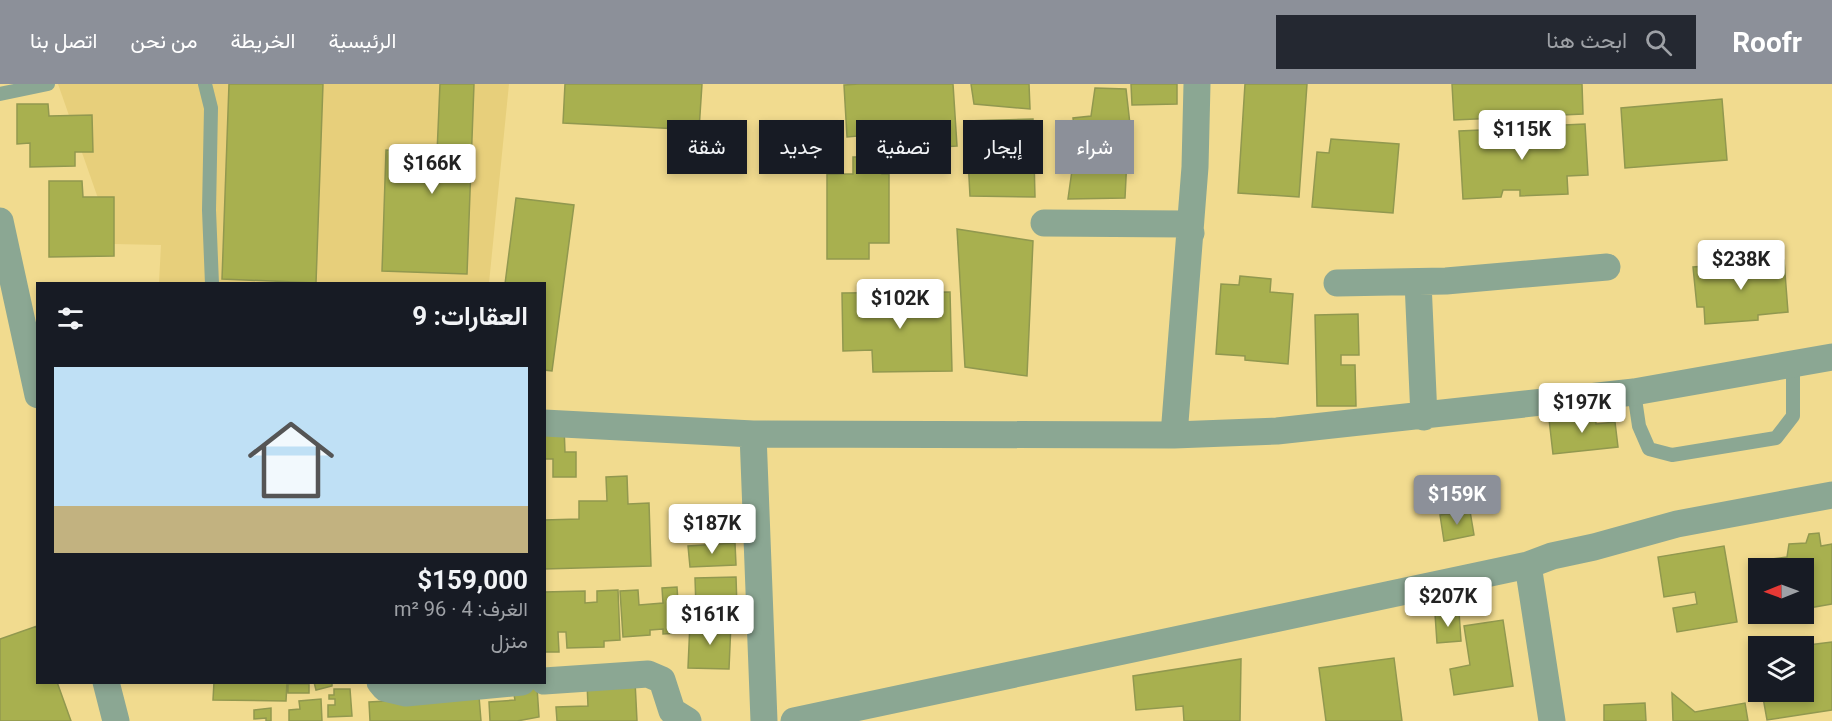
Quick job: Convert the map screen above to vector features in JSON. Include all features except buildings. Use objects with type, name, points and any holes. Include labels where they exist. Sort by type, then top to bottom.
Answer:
[{"type":"street","points":[[1174,435],[1182,316],[1191,233],[1197,84]]},
{"type":"street","points":[[0,221],[36,385]]},
{"type":"street","points":[[1044,223],[1184,224],[1191,233]]},
{"type":"street","points":[[1337,283],[1418,282],[1607,267]]},
{"type":"street","points":[[1418,282],[1424,417]]},
{"type":"street","points":[[546,423],[753,434],[1174,435],[1278,431],[1424,417],[1634,392],[1832,357]]},
{"type":"street","points":[[753,434],[764,721]]},
{"type":"street","points":[[794,721],[1528,565],[1552,556],[1677,524],[1832,495]]},
{"type":"street","points":[[1528,565],[1552,721]]},
{"type":"street","points":[[546,681],[648,674],[662,680],[672,711],[688,721]]},
{"type":"street","points":[[107,684],[116,721]]},
{"type":"street","points":[[382,684],[385,688],[406,693],[501,684]]},
{"type":"lane","points":[[0,93],[48,84]]},
{"type":"lane","points":[[204,84],[211,108],[209,210],[212,282]]},
{"type":"lane","points":[[1634,392],[1639,426],[1649,449],[1672,455],[1726,448],[1776,438],[1793,416],[1793,365]]},
{"type":"shaded area","points":[[58,84],[509,84],[489,282],[159,282],[161,245],[114,244]]}]
